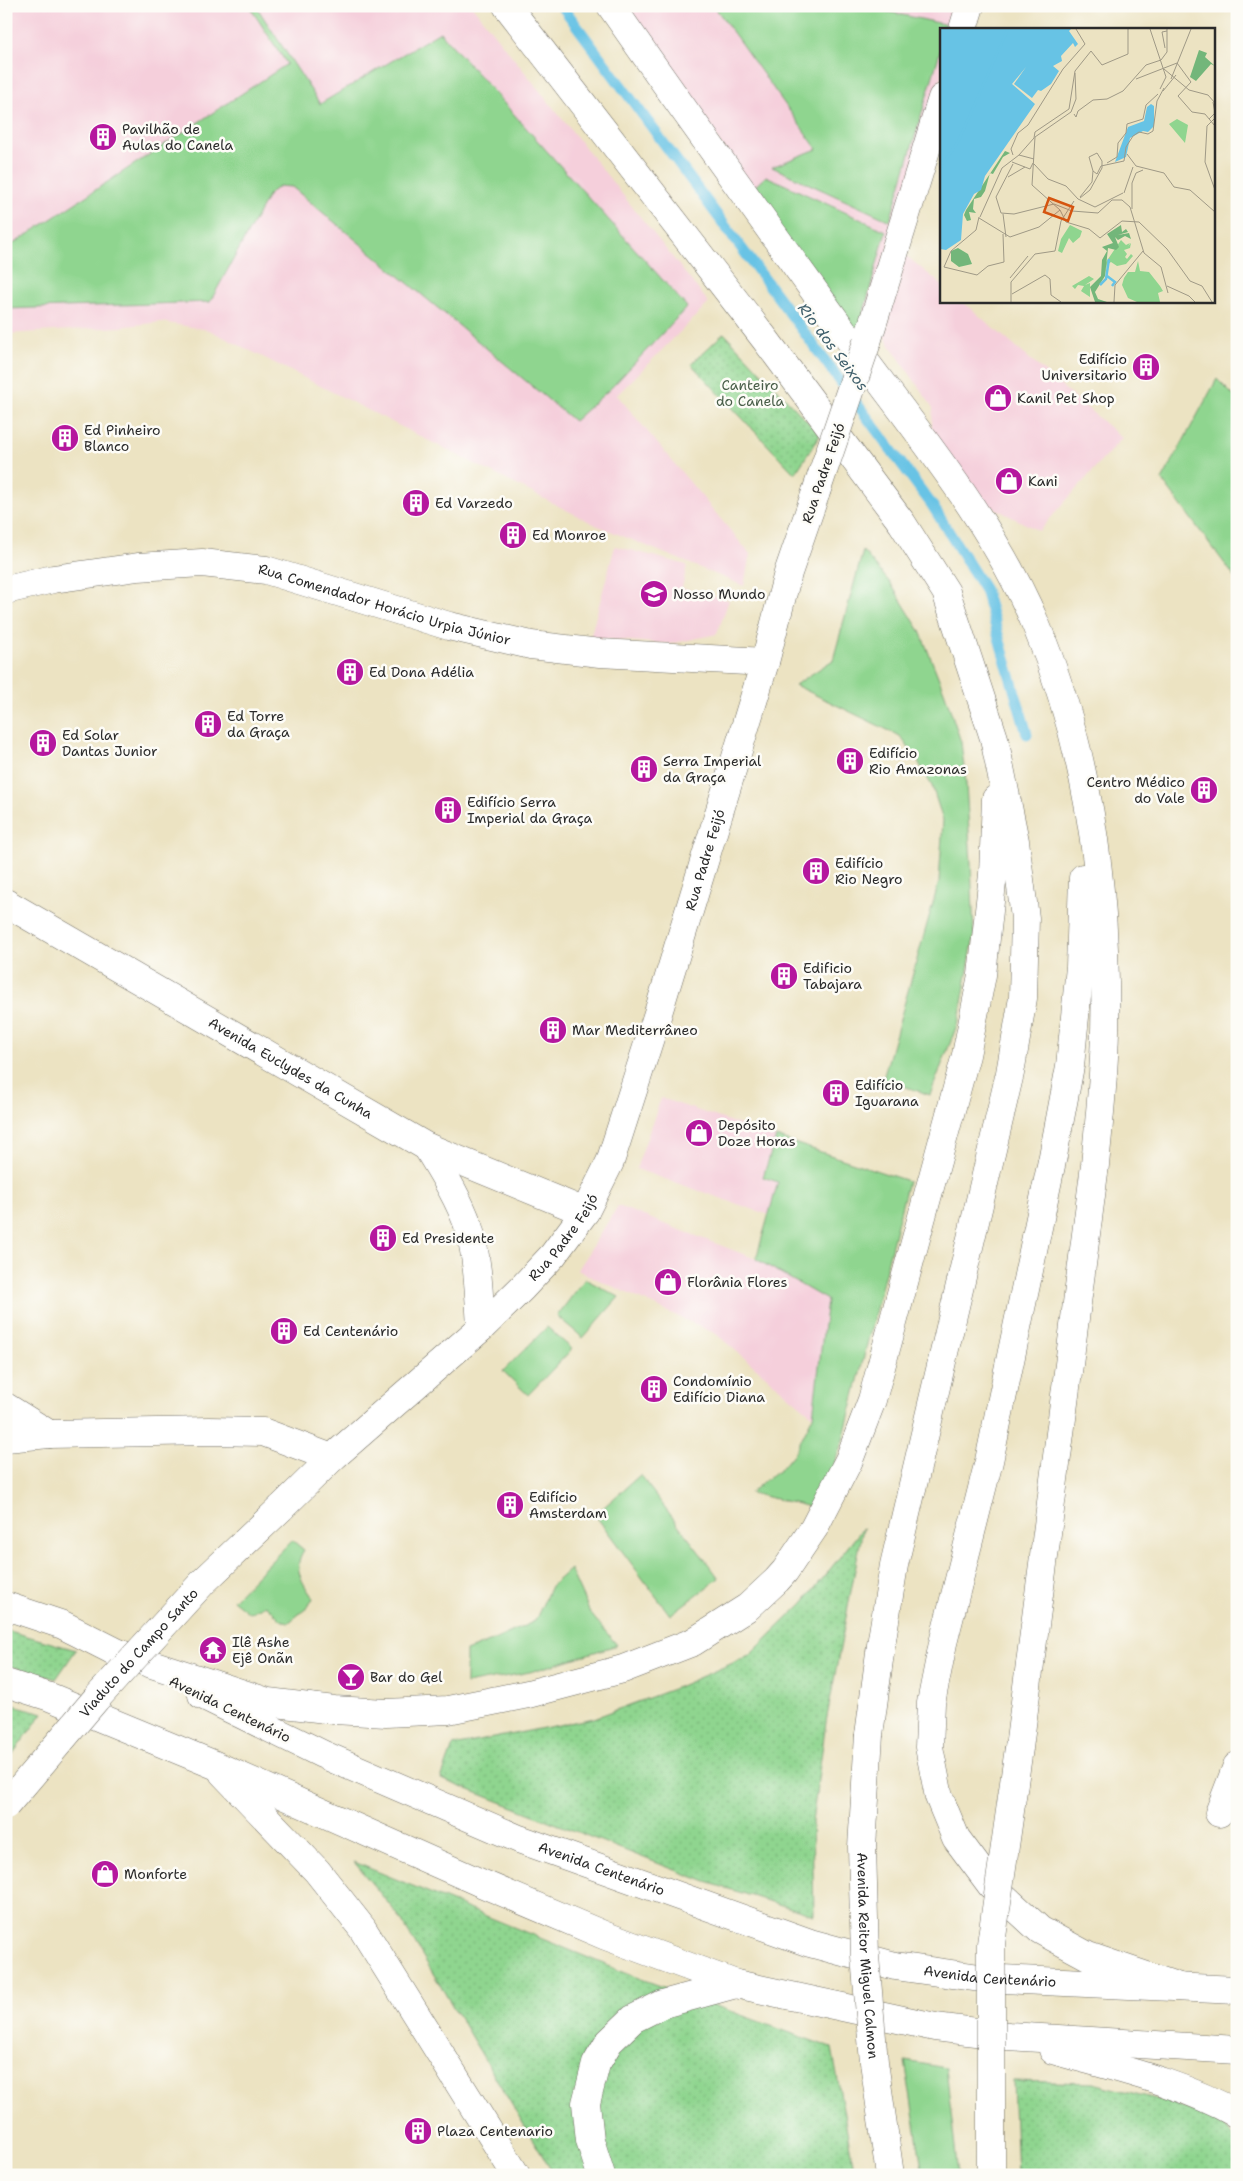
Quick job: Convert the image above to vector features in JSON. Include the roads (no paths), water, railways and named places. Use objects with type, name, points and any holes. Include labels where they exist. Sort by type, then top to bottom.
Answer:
[{"type":"main road","points":[[115,1652],[268,1702],[334,1710],[386,1713],[448,1710],[528,1694],[623,1669],[693,1642],[748,1607],[785,1571],[814,1528],[849,1460],[872,1400],[963,1065],[982,975],[991,893],[998,755],[946,592],[902,523],[730,293],[507,6]]},
{"type":"main road","points":[[611,6],[713,152],[928,446],[998,548],[1036,625],[1067,712],[1086,791],[1099,886],[1106,982],[1103,1081],[1095,1165],[1019,1748],[991,1944],[991,2175]]},
{"type":"main road","points":[[963,28],[970,6]]},
{"type":"main road","name":"Rua Padre Feijó","points":[[281,1508],[332,1458],[481,1328],[553,1255],[584,1212],[610,1162],[658,1013],[765,662],[788,574],[886,282],[940,105]]},
{"type":"main road","name":"Rua Comendador Horácio Urpia Júnior","points":[[6,590],[53,579],[138,567],[202,563],[266,570],[449,626],[531,645],[600,653],[765,662]]},
{"type":"main road","name":"Avenida Reitor Miguel Calmon","points":[[890,2175],[874,2062],[865,1956],[862,1847],[869,1736],[894,1565],[1010,1073],[1023,998],[1024,918],[1016,841],[998,755]]},
{"type":"main road","points":[[1086,791],[1080,967],[1070,1066],[989,1461],[943,1643],[931,1703],[929,1747],[939,1797],[956,1838],[991,1885],[1040,1930],[1088,1956],[1179,1987]]},
{"type":"main road","name":"Avenida Euclydes da Cunha","points":[[6,903],[427,1147],[584,1212]]},
{"type":"main road","points":[[427,1147],[451,1187],[468,1226],[477,1279],[481,1328]]},
{"type":"main road","points":[[6,1407],[49,1434]]},
{"type":"main road","points":[[6,1438],[49,1434],[209,1431],[263,1432],[332,1458]]},
{"type":"main road","name":"Viaduto do Campo Santo","points":[[6,1805],[96,1699],[203,1582],[281,1508]]},
{"type":"main road","name":"Avenida Centenário","points":[[6,1606],[63,1625],[322,1754],[519,1839],[810,1943],[895,1966],[980,1978],[1237,1990]]},
{"type":"main road","points":[[6,1683],[50,1697],[215,1765],[490,1887],[606,1936],[736,1984],[935,2027],[1008,2036],[1237,2050]]},
{"type":"main road","points":[[215,1765],[317,1871],[362,1928],[516,2175]]},
{"type":"main road","points":[[1219,1813],[1237,1766]]},
{"type":"main road","points":[[602,2175],[590,2140],[586,2103],[596,2064],[609,2042],[633,2019],[663,2004],[736,1984]]},
{"type":"main road","points":[[1008,2036],[1156,2080],[1210,2099],[1237,2114]]},
{"type":"waterway","name":"Rio dos Seixos","points":[[562,6],[932,505],[985,590],[1027,734]]},
{"type":"place","name":"Pavilhão de Aulas do Canela","points":[[103,137]]},
{"type":"place","name":"Edifício Universitario","points":[[1146,367]]},
{"type":"place","name":"Kanil Pet Shop","points":[[998,398]]},
{"type":"place","name":"Ed Pinheiro Blanco","points":[[65,438]]},
{"type":"place","name":"Kani","points":[[1009,481]]},
{"type":"place","name":"Ed Varzedo","points":[[416,503]]},
{"type":"place","name":"Ed Monroe","points":[[513,535]]},
{"type":"place","name":"Nosso Mundo","points":[[654,594]]},
{"type":"place","name":"Ed Dona Adélia","points":[[350,672]]},
{"type":"place","name":"Ed Torre da Graça","points":[[208,724]]},
{"type":"place","name":"Ed Solar Dantas Junior","points":[[43,743]]},
{"type":"place","name":"Edifício Rio Amazonas","points":[[850,761]]},
{"type":"place","name":"Serra Imperial da Graça","points":[[644,769]]},
{"type":"place","name":"Centro Médico do Vale","points":[[1204,790]]},
{"type":"place","name":"Edifício Serra Imperial da Graça","points":[[448,810]]},
{"type":"place","name":"Edifício Rio Negro","points":[[816,871]]},
{"type":"place","name":"Edificio Tabajara","points":[[784,976]]},
{"type":"place","name":"Mar Mediterrâneo","points":[[553,1030]]},
{"type":"place","name":"Edifício Iguarana","points":[[836,1093]]},
{"type":"place","name":"Depósito Doze Horas","points":[[699,1133]]},
{"type":"place","name":"Ed Presidente","points":[[383,1238]]},
{"type":"place","name":"Florânia Flores","points":[[668,1282]]},
{"type":"place","name":"Ed Centenário","points":[[284,1331]]},
{"type":"place","name":"Condomínio Edifício Diana","points":[[654,1389]]},
{"type":"place","name":"Edifício Amsterdam","points":[[510,1505]]},
{"type":"place","name":"Ilê Ashe Ejê Onãn","points":[[213,1650]]},
{"type":"place","name":"Bar do Gel","points":[[351,1677]]},
{"type":"place","name":"Monforte","points":[[105,1874]]},
{"type":"place","name":"Plaza Centenario","points":[[418,2131]]},
{"type":"park label","name":"Canteiro do Canela","points":[[750,394]]}]
